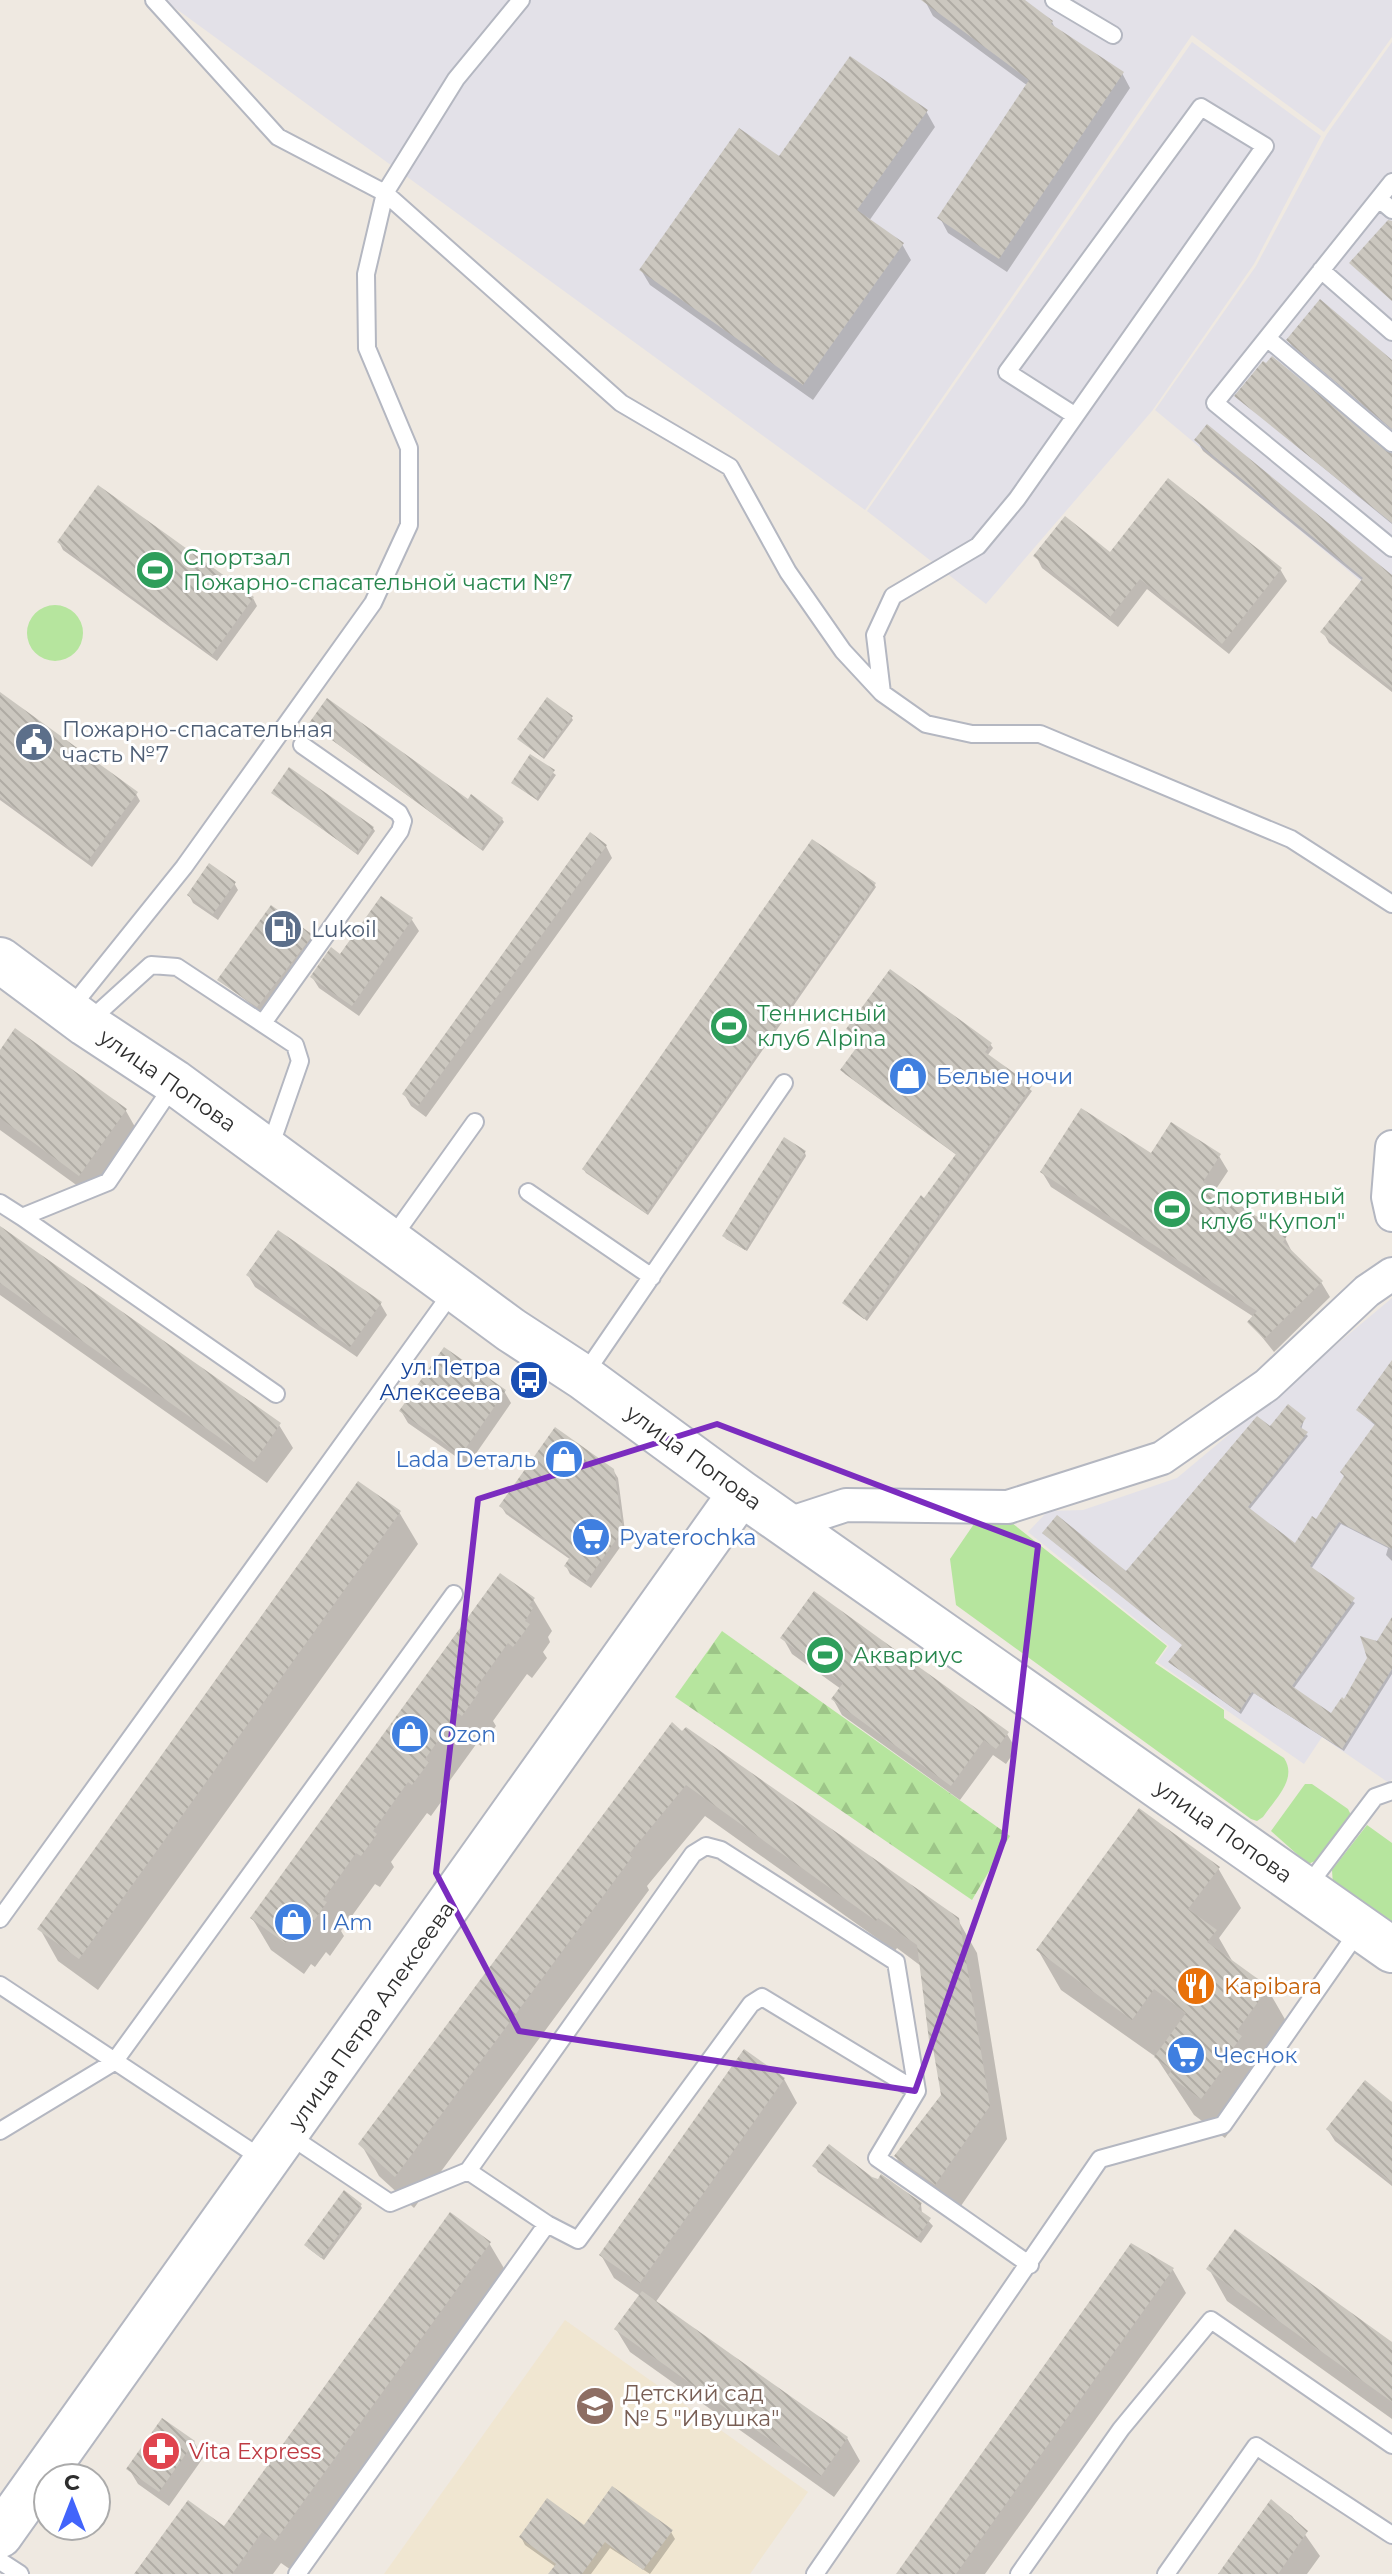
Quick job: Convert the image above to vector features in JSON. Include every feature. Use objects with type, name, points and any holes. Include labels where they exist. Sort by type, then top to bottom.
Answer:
[{"type":"street","name":"улица Попова","points":[[0,960],[77,1018],[174,1082],[455,1289],[583,1377],[741,1493],[1376,1939]]},
{"type":"street","points":[[1392,1147],[1388,1197],[1392,1215]]},
{"type":"street","points":[[788,1524],[846,1505],[1008,1507],[1162,1458],[1267,1385],[1367,1291],[1392,1274]]},
{"type":"street","name":"улица Петра Алексеева","points":[[0,2535],[741,1493]]},
{"type":"lane","points":[[154,0],[278,137],[385,193],[621,403],[730,467],[788,572],[843,651],[882,693],[926,724],[972,734],[1040,734],[1055,740],[1291,839],[1392,904]]},
{"type":"lane","points":[[77,1018],[373,603],[409,525],[409,448],[367,348],[366,274],[385,193],[456,79],[521,0]]},
{"type":"lane","points":[[1054,0],[1113,35]]},
{"type":"lane","points":[[882,693],[875,635],[893,596],[978,546],[1017,499],[1265,146],[1201,107],[1007,372],[1074,415]]},
{"type":"lane","points":[[1392,182],[1386,204],[1321,270],[1215,403],[1392,548]]},
{"type":"lane","points":[[1321,270],[1392,332]]},
{"type":"lane","points":[[1267,338],[1392,443]]},
{"type":"lane","points":[[263,1023],[400,831],[403,821],[399,813],[302,745]]},
{"type":"lane","points":[[77,1018],[151,965],[177,967],[295,1045],[300,1061],[269,1151]]},
{"type":"lane","points":[[22,1217],[108,1182],[174,1082]]},
{"type":"lane","points":[[583,1377],[784,1083]]},
{"type":"lane","points":[[390,1241],[475,1122]]},
{"type":"lane","points":[[528,1192],[652,1277]]},
{"type":"lane","points":[[0,1203],[276,1394]]},
{"type":"lane","points":[[0,1919],[455,1289]]},
{"type":"lane","points":[[0,2131],[114,2062],[454,1594]]},
{"type":"lane","points":[[1306,1888],[1375,1797],[1392,1791]]},
{"type":"lane","points":[[0,1985],[114,2062],[276,2148],[390,2203],[468,2171],[693,1854],[706,1846],[721,1850],[896,1962],[917,2091],[877,2158],[1030,2265]]},
{"type":"lane","points":[[815,2574],[1100,2159],[1223,2125],[1376,1939]]},
{"type":"lane","points":[[468,2171],[547,2224],[578,2240],[751,2004],[762,1997],[917,2091]]},
{"type":"lane","points":[[297,2574],[547,2224]]},
{"type":"lane","points":[[1019,2574],[1121,2429],[1211,2320],[1392,2445]]},
{"type":"lane","points":[[1166,2574],[1256,2446],[1392,2535]]},
{"type":"lane","points":[[0,2561],[20,2574]]},
{"type":"highlighted area","points":[[717,1424],[1038,1546],[1004,1839],[915,2091],[519,2031],[436,1873],[478,1499]]},
{"type":"shaded area","points":[[164,0],[1392,0],[1392,37],[1324,132],[1192,35],[865,510]]},
{"type":"shaded area","points":[[1192,42],[1321,136],[1254,264],[1152,411],[986,604],[867,511]]},
{"type":"shaded area","points":[[1392,42],[1392,607],[1155,410],[1256,266],[1327,134]]},
{"type":"shaded area","points":[[1392,1298],[1392,1779],[1389,1783],[1322,1737],[1304,1764],[1157,1662],[1169,1646],[1028,1532],[1048,1511],[1083,1510],[1177,1478]]},
{"type":"shaded area","name":"Детский сад № 5 \"Ивушка\"","points":[[565,2320],[808,2492],[750,2574],[384,2574]]},
{"type":"green space","points":[[55,605],[75,613],[83,633],[75,653],[55,661],[35,653],[27,633],[35,613]]},
{"type":"green space","points":[[1007,1519],[1167,1646],[1155,1663],[1224,1710],[1224,1718],[1284,1758],[1288,1766],[1287,1781],[1263,1817],[1257,1821],[1251,1819],[956,1605],[950,1559],[976,1521]]},
{"type":"green space","points":[[722,1631],[1010,1836],[972,1900],[675,1697]]},
{"type":"green space","points":[[1305,1784],[1312,1784],[1348,1809],[1351,1815],[1318,1860],[1308,1864],[1271,1831]]},
{"type":"green space","points":[[1367,1825],[1392,1843],[1392,1928],[1333,1886],[1332,1870]]},
{"type":"building","points":[[921,0],[1025,0],[1053,21],[1051,24],[1124,72],[999,259],[937,218],[1029,80]]},
{"type":"building","points":[[850,56],[928,110],[857,210],[904,243],[803,385],[639,270],[739,128],[779,156]]},
{"type":"building","points":[[1388,220],[1392,221],[1392,301],[1349,263]]},
{"type":"building","points":[[1320,299],[1392,360],[1392,429],[1286,340]]},
{"type":"building","points":[[1272,356],[1392,454],[1392,523],[1234,396],[1263,361],[1266,363]]},
{"type":"building","points":[[1207,424],[1392,575],[1392,688],[1320,632],[1363,578],[1194,440]]},
{"type":"building","points":[[1168,478],[1282,568],[1222,644],[1140,579],[1110,617],[1033,556],[1065,516],[1110,552]]},
{"type":"building","name":"Спортзал Пожарно-спасательной части №7","points":[[98,485],[254,597],[212,655],[57,542]]},
{"type":"building","name":"Пожарно-спасательная часть №7","points":[[0,692],[138,792],[88,861],[0,797]]},
{"type":"building","points":[[547,697],[573,716],[542,757],[517,739]]},
{"type":"building","points":[[327,698],[468,799],[471,794],[503,818],[481,849],[309,723]]},
{"type":"building","points":[[530,754],[555,770],[536,799],[511,783]]},
{"type":"building","points":[[289,767],[374,827],[356,853],[271,793]]},
{"type":"building","points":[[590,832],[607,845],[418,1106],[402,1094]]},
{"type":"building","name":"Теннисный клуб Alpina","points":[[812,839],[876,883],[646,1213],[582,1169]]},
{"type":"building","points":[[209,863],[236,882],[213,914],[187,895]]},
{"type":"building","points":[[381,896],[413,918],[352,1006],[310,977],[331,947],[340,954]]},
{"type":"building","points":[[271,905],[313,935],[257,1007],[217,980]]},
{"type":"building","points":[[890,969],[992,1043],[985,1052],[1032,1086],[864,1319],[842,1303],[921,1195],[924,1198],[956,1154],[840,1070],[862,1040],[846,1029]]},
{"type":"building","points":[[15,1028],[127,1109],[79,1176],[0,1118],[0,1050]]},
{"type":"building","name":"Спортивный клуб \"Купол\"","points":[[1081,1108],[1151,1153],[1171,1122],[1221,1154],[1203,1182],[1287,1236],[1283,1242],[1323,1281],[1264,1339],[1247,1322],[1257,1311],[1040,1172]]},
{"type":"building","points":[[784,1137],[806,1151],[745,1250],[722,1236]]},
{"type":"building","points":[[0,1226],[281,1423],[254,1462],[0,1283]]},
{"type":"building","points":[[278,1230],[382,1302],[350,1347],[246,1275]]},
{"type":"building","points":[[444,1347],[506,1390],[461,1455],[399,1411]]},
{"type":"building","points":[[1392,1360],[1392,1549],[1339,1522],[1310,1566],[1355,1598],[1292,1686],[1331,1713],[1342,1697],[1344,1699],[1367,1658],[1360,1636],[1377,1641],[1392,1617],[1392,1669],[1342,1749],[1252,1692],[1239,1712],[1168,1662],[1182,1645],[1042,1533],[1057,1515],[1126,1571],[1257,1416],[1270,1426],[1288,1404],[1306,1418],[1300,1427],[1308,1432],[1248,1507],[1295,1543],[1312,1516],[1316,1519],[1344,1476],[1340,1472],[1375,1424],[1356,1410]]},
{"type":"building","points":[[555,1427],[614,1469],[623,1530],[586,1582],[564,1566],[570,1557],[499,1506]]},
{"type":"building","points":[[358,1481],[401,1511],[79,1959],[37,1929]]},
{"type":"building","points":[[500,1573],[535,1598],[529,1605],[533,1608],[525,1621],[530,1624],[513,1647],[508,1643],[475,1689],[479,1692],[462,1716],[458,1713],[425,1759],[429,1762],[412,1785],[408,1782],[373,1831],[377,1834],[361,1856],[356,1853],[323,1900],[327,1902],[311,1925],[307,1922],[296,1936],[292,1933],[285,1943],[250,1918]]},
{"type":"building","points":[[814,1591],[1009,1732],[996,1749],[984,1740],[951,1786],[831,1699],[843,1683],[780,1638]]},
{"type":"building","points":[[672,1722],[682,1731],[686,1727],[959,1918],[990,2106],[935,2185],[894,2156],[941,2095],[933,2048],[930,2048],[917,1945],[878,1918],[876,1921],[686,1785],[629,1854],[632,1857],[395,2177],[358,2144]]},
{"type":"building","points":[[1139,1808],[1220,1867],[1188,1909],[1217,1930],[1207,1942],[1269,1987],[1236,2032],[1242,2036],[1228,2055],[1232,2057],[1201,2099],[1168,2075],[1172,2070],[1154,2057],[1186,2013],[1154,1989],[1132,2020],[1036,1950]]},
{"type":"building","points":[[744,2049],[785,2078],[640,2283],[599,2255]]},
{"type":"building","points":[[1365,2080],[1392,2102],[1392,2182],[1326,2129]]},
{"type":"building","points":[[829,2144],[872,2177],[878,2179],[881,2174],[922,2203],[918,2209],[931,2218],[917,2238],[812,2166]]},
{"type":"building","points":[[344,2190],[362,2204],[321,2258],[304,2245]]},
{"type":"building","points":[[450,2212],[491,2242],[275,2541],[262,2532],[232,2574],[134,2574],[188,2500],[224,2526]]},
{"type":"building","points":[[1235,2229],[1392,2342],[1392,2402],[1206,2269]]},
{"type":"building","points":[[1131,2243],[1174,2268],[956,2574],[896,2574]]},
{"type":"building","points":[[642,2291],[848,2437],[821,2476],[614,2329]]},
{"type":"building","points":[[162,2418],[195,2441],[159,2492],[126,2469]]},
{"type":"building","points":[[612,2486],[673,2530],[643,2570],[605,2542],[582,2574],[548,2574],[556,2564],[519,2537],[547,2498],[584,2525]]},
{"type":"building","points":[[1271,2499],[1308,2531],[1278,2574],[1218,2574]]},
{"type":"place","name":"Спортзал Пожарно-спасательной части №7","points":[[155,570]]},
{"type":"place","name":"Пожарно-спасательная часть №7","points":[[34,742]]},
{"type":"place","name":"Lukoil","points":[[283,929]]},
{"type":"place","name":"Теннисный клуб Alpina","points":[[729,1026]]},
{"type":"place","name":"Белые ночи","points":[[908,1076]]},
{"type":"place","name":"Спортивный клуб \"Купол\"","points":[[1172,1209]]},
{"type":"place","name":"ул.Петра Алексеева","points":[[529,1380]]},
{"type":"place","name":"Lada Dеталь","points":[[564,1459]]},
{"type":"place","name":"Pyaterochka","points":[[591,1537]]},
{"type":"place","name":"Аквариус","points":[[825,1655]]},
{"type":"place","name":"Ozon","points":[[410,1734]]},
{"type":"place","name":"I Am","points":[[293,1922]]},
{"type":"place","name":"Kapibara","points":[[1196,1986]]},
{"type":"place","name":"Чеснок","points":[[1186,2055]]},
{"type":"place","name":"Детский сад № 5 \"Ивушка\"","points":[[595,2406]]},
{"type":"place","name":"Vita Express","points":[[161,2451]]}]
